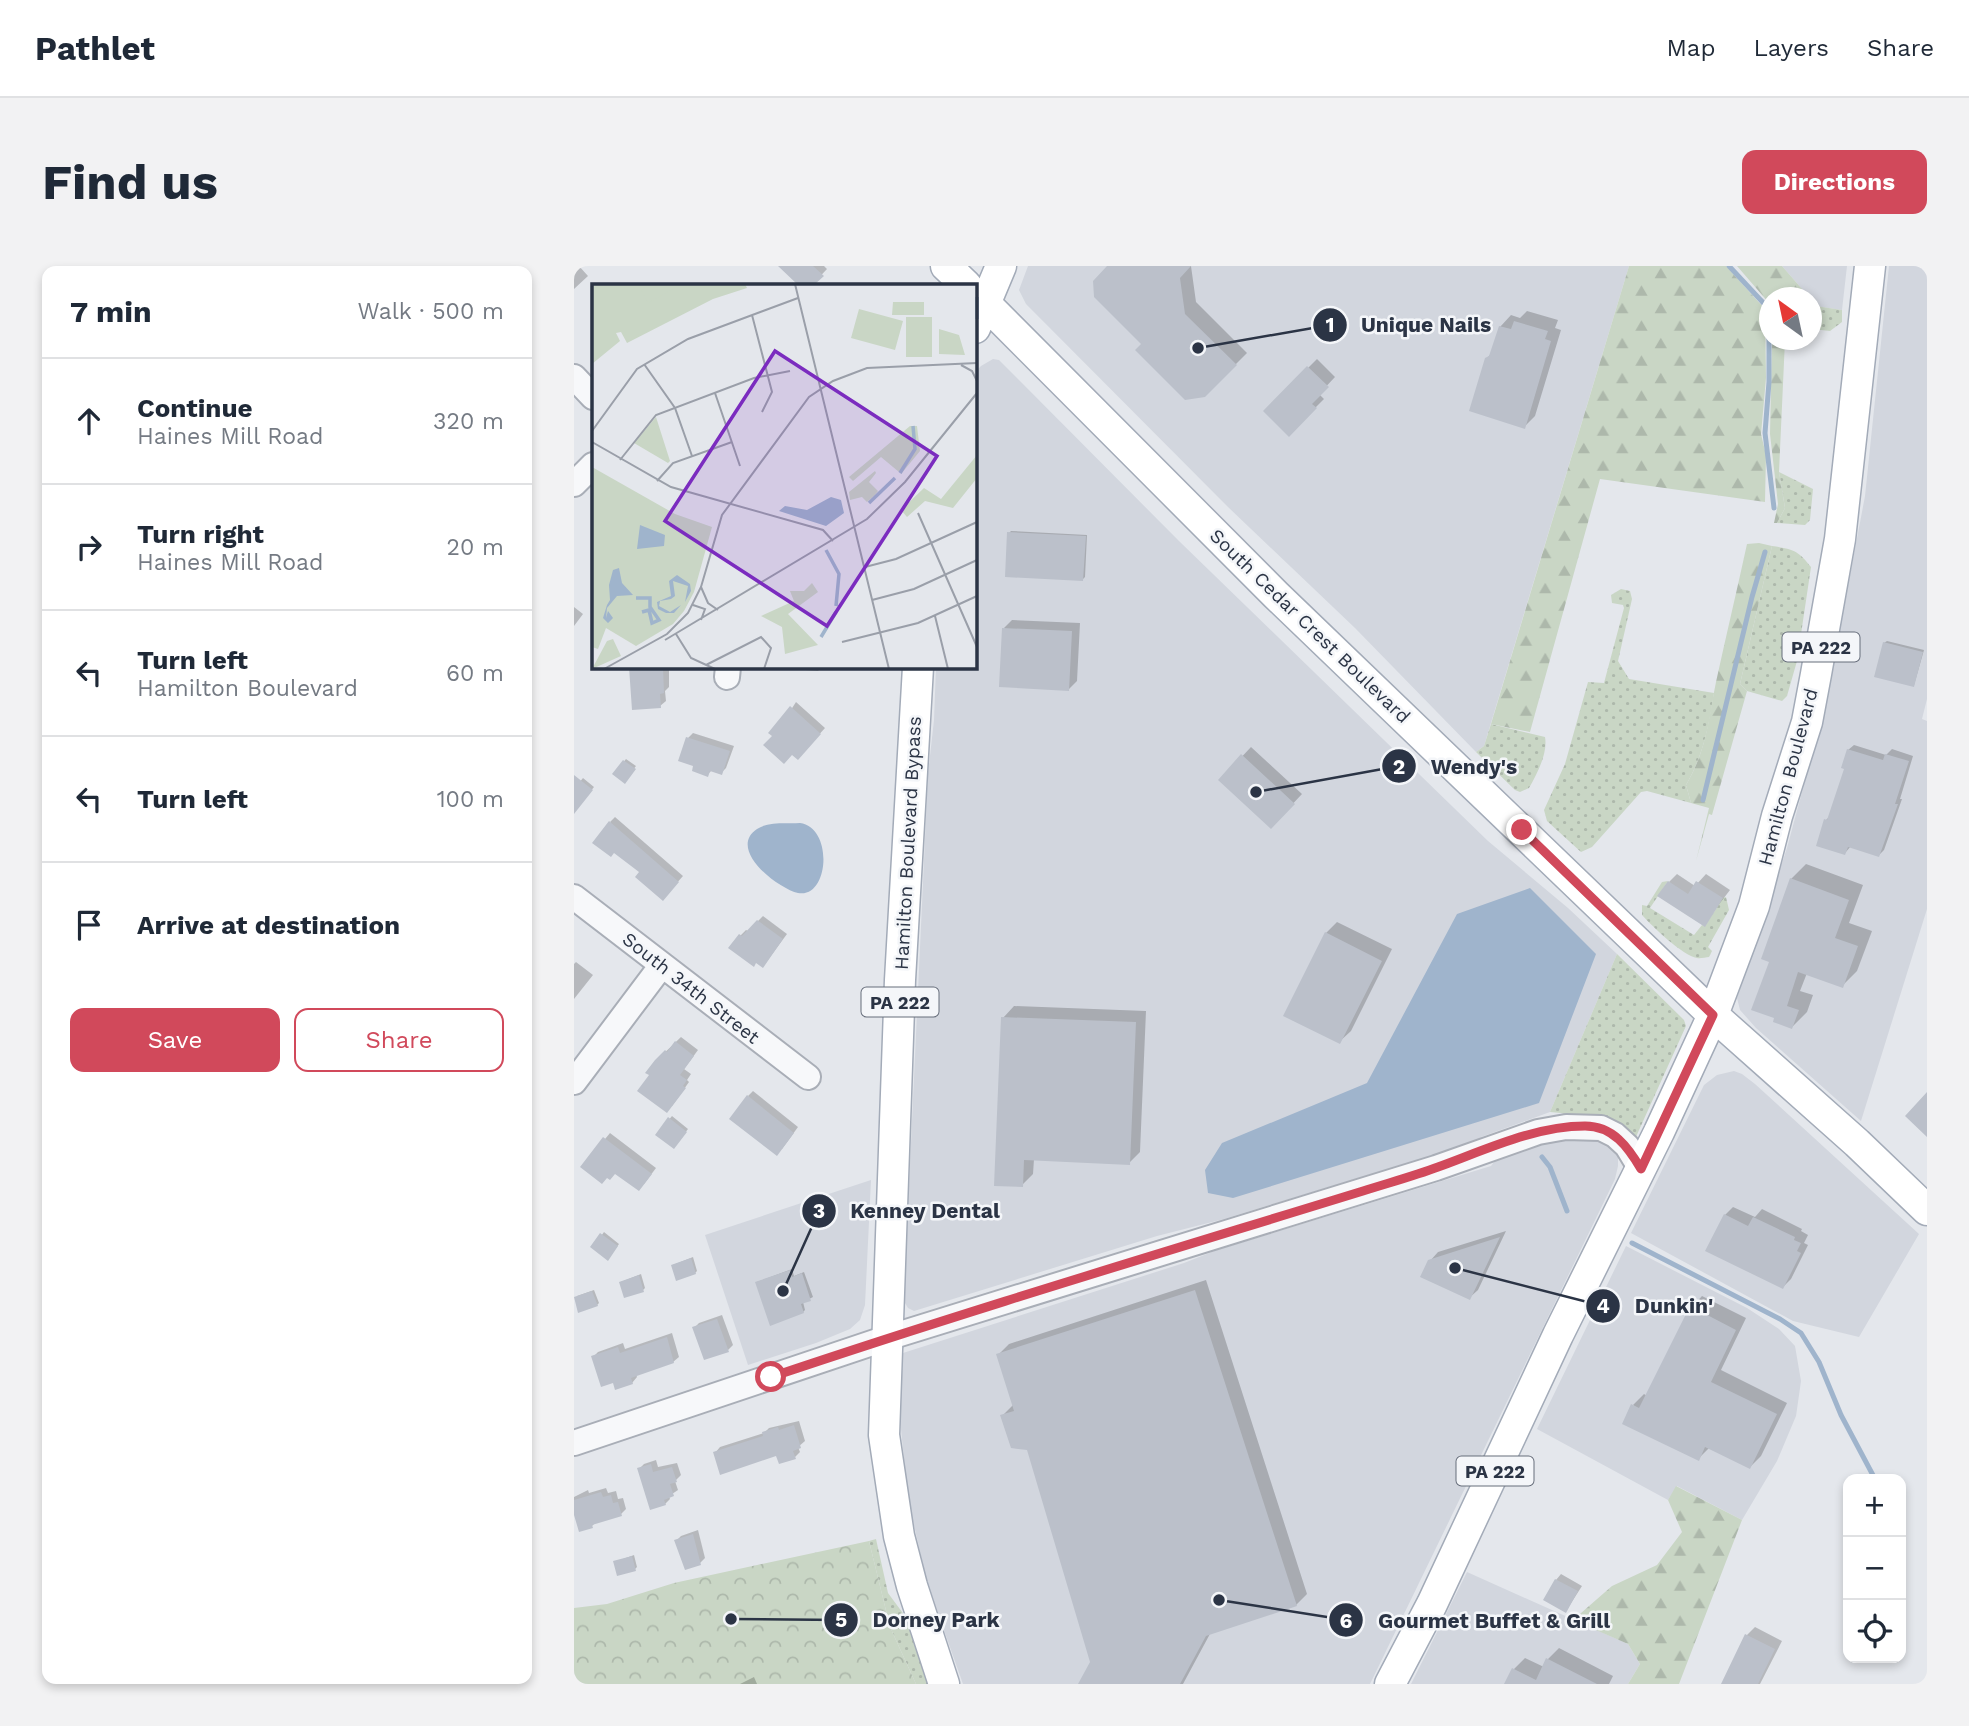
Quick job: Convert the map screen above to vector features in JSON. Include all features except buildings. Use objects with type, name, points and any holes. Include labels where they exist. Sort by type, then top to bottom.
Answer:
[{"type":"main road","name":"South Cedar Crest Boulevard","points":[[946,266],[960,284]]},
{"type":"main road","points":[[976,301],[1001,266]]},
{"type":"main road","name":"Hamilton Boulevard","points":[[1390,1684],[1438,1591],[1713,1015],[1754,905],[1777,816],[1807,722],[1840,539],[1870,266]]},
{"type":"main road","name":"South Cedar Crest Boulevard","points":[[976,303],[1713,1015],[1924,1201]]},
{"type":"main road","name":"Hamilton Boulevard Bypass","points":[[918,668],[900,980],[884,1435],[899,1536],[912,1586],[944,1684]]},
{"type":"street","points":[[574,377],[592,396]]},
{"type":"street","points":[[574,484],[592,466]]},
{"type":"street","name":"South 34th Street","points":[[574,897],[808,1077]]},
{"type":"street","points":[[574,1082],[662,965]]},
{"type":"street","points":[[574,1443],[887,1338],[1436,1168],[1538,1132],[1566,1127],[1601,1128],[1615,1135],[1627,1146],[1641,1169]]},
{"type":"shaded area","points":[[1028,266],[1629,266],[1484,746],[1476,752],[1355,628],[1228,507],[1026,304],[1019,290]]},
{"type":"shaded area","points":[[1782,266],[1847,266],[1842,310],[1822,307],[1822,287],[1800,287]]},
{"type":"shaded area","points":[[1889,266],[1927,266],[1927,699],[1922,719],[1927,721],[1927,909],[1861,1121],[1756,1028],[1740,1010],[1737,998],[1787,848],[1826,703],[1865,496]]},
{"type":"shaded area","points":[[993,359],[999,360],[1179,541],[1488,841],[1568,908],[1617,954],[1550,1112],[1481,1137],[1479,1141],[914,1311],[908,1308],[904,1295],[928,774],[936,668],[976,668],[976,371]]},
{"type":"shaded area","points":[[1734,1071],[1755,1084],[1919,1234],[1859,1337],[1793,1321],[1631,1233],[1704,1085],[1717,1075]]},
{"type":"shaded area","points":[[1588,1135],[1612,1146],[1618,1157],[1615,1179],[1370,1684],[963,1684],[927,1582],[908,1499],[900,1419],[903,1353],[1217,1250],[1491,1166],[1503,1150]]},
{"type":"shaded area","points":[[871,1180],[865,1305],[860,1320],[850,1329],[816,1343],[748,1365],[705,1235]]},
{"type":"shaded area","points":[[1626,1246],[1747,1308],[1779,1329],[1795,1346],[1801,1381],[1796,1416],[1777,1461],[1742,1520],[1677,1486],[1668,1500],[1537,1429]]},
{"type":"shaded area","points":[[1467,1572],[1628,1644],[1640,1664],[1628,1684],[1411,1684]]},
{"type":"green space","points":[[1629,266],[1726,266],[1759,302],[1759,350],[1766,350],[1761,434],[1766,455],[1765,502],[1600,479],[1530,732],[1491,724]]},
{"type":"green space","points":[[1737,266],[1782,266],[1800,287],[1759,287],[1759,291]]},
{"type":"green space","points":[[1822,307],[1842,310],[1842,322],[1830,331],[1822,330]]},
{"type":"green space","points":[[1772,350],[1785,350],[1779,472],[1785,508],[1777,523],[1774,523],[1778,504],[1770,434]]},
{"type":"green space","points":[[1779,472],[1813,489],[1810,520],[1805,525],[1777,523],[1785,508]]},
{"type":"green space","points":[[1747,544],[1772,546],[1740,684],[1747,691],[1712,815],[1709,814],[1696,861],[1709,808],[1691,803],[1686,785],[1706,735]]},
{"type":"green space","points":[[1772,546],[1794,551],[1811,567],[1797,661],[1787,696],[1782,701],[1747,691],[1740,684]]},
{"type":"green space","points":[[1621,589],[1630,591],[1632,599],[1618,661],[1629,679],[1714,693],[1697,763],[1686,785],[1691,803],[1647,791],[1641,792],[1592,847],[1581,852],[1547,821],[1544,810],[1565,764],[1588,682],[1604,683],[1624,608],[1623,605],[1612,603],[1611,595]]},
{"type":"green space","points":[[1491,724],[1545,737],[1543,756],[1529,788],[1520,792],[1515,790],[1476,752],[1484,746]]},
{"type":"green space","points":[[1668,881],[1650,908],[1694,935],[1702,925],[1705,926],[1726,897],[1729,910],[1708,947],[1712,951],[1709,957],[1697,958],[1684,952],[1642,915],[1642,905],[1647,906],[1662,882]]},
{"type":"green space","points":[[1617,954],[1684,1020],[1686,1026],[1635,1139],[1561,1113],[1550,1112]]},
{"type":"green space","points":[[1676,1486],[1742,1520],[1679,1684],[1628,1684],[1640,1664],[1628,1644],[1573,1620],[1612,1586],[1657,1565],[1682,1532],[1668,1500]]},
{"type":"green space","points":[[876,1539],[888,1593],[905,1616],[930,1684],[916,1684],[890,1627],[869,1541]]},
{"type":"green space","points":[[869,1541],[890,1627],[916,1684],[574,1684],[574,1608],[607,1604],[674,1583]]},
{"type":"water","points":[[800,823],[811,828],[818,837],[823,862],[816,885],[808,892],[798,893],[779,884],[758,867],[748,847],[749,837],[762,826]]},
{"type":"water","points":[[1530,888],[1596,954],[1539,1103],[1233,1198],[1208,1193],[1205,1170],[1222,1143],[1367,1083],[1457,914]]},
{"type":"waterway","points":[[1729,266],[1769,309],[1769,382],[1765,433],[1774,508]]},
{"type":"waterway","points":[[1703,800],[1765,552]]},
{"type":"waterway","points":[[1542,1157],[1550,1167],[1567,1211]]},
{"type":"waterway","points":[[1632,1243],[1780,1319],[1801,1333],[1819,1362],[1841,1415],[1872,1474]]},
{"type":"place","name":"Unique Nails","points":[[1198,348]]},
{"type":"place","name":"Wendy's","points":[[1256,792]]},
{"type":"place","name":"Dunkin'","points":[[1455,1268]]},
{"type":"place","name":"Kenney Dental","points":[[783,1291]]},
{"type":"place","name":"Gourmet Buffet & Grill","points":[[1219,1600]]},
{"type":"place","name":"Dorney Park","points":[[731,1619]]},
{"type":"route","points":[[771,1377],[887,1338],[1436,1168],[1538,1132],[1566,1127],[1601,1128],[1615,1135],[1627,1146],[1641,1169],[1713,1015],[1522,830]]}]
